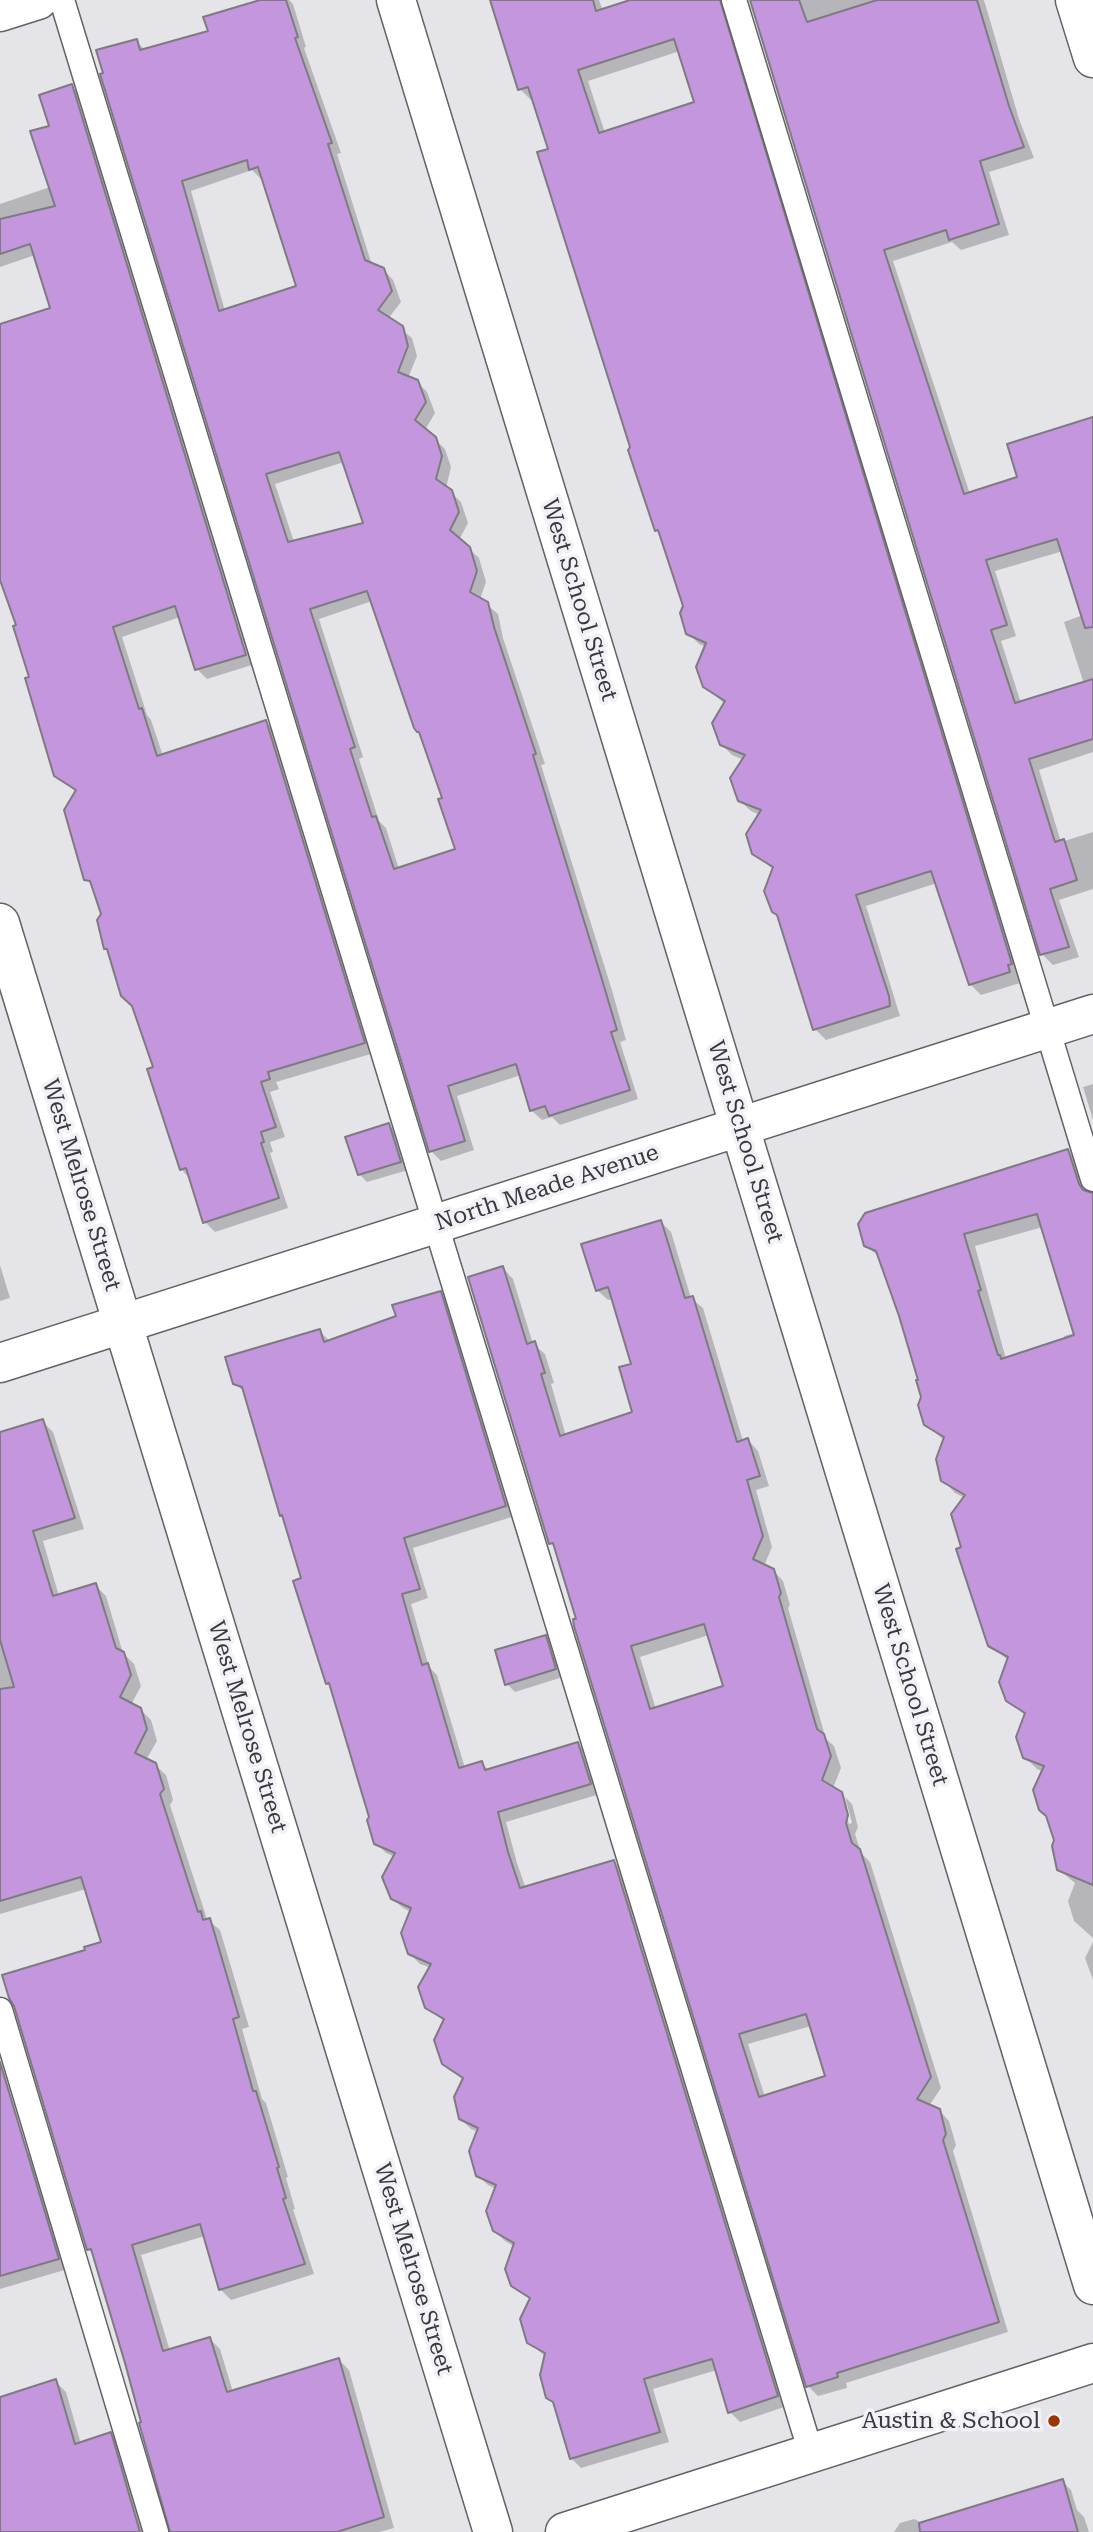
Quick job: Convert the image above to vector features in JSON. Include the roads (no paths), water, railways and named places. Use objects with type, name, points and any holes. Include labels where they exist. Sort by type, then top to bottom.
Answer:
[{"type":"street","points":[[0,12],[38,0]]},
{"type":"street","name":"West School Street","points":[[396,0],[1093,2285]]},
{"type":"street","points":[[1075,0],[1093,58]]},
{"type":"street","name":"West Melrose Street","points":[[0,923],[494,2532]]},
{"type":"street","name":"North Meade Avenue","points":[[0,1363],[1093,1014]]},
{"type":"street","points":[[565,2532],[1093,2363]]},
{"type":"lane","points":[[62,0],[811,2453]]},
{"type":"lane","points":[[734,0],[1093,1179]]},
{"type":"lane","points":[[0,2010],[156,2532]]},
{"type":"place","name":"Austin & School","points":[[1054,2421]]}]
